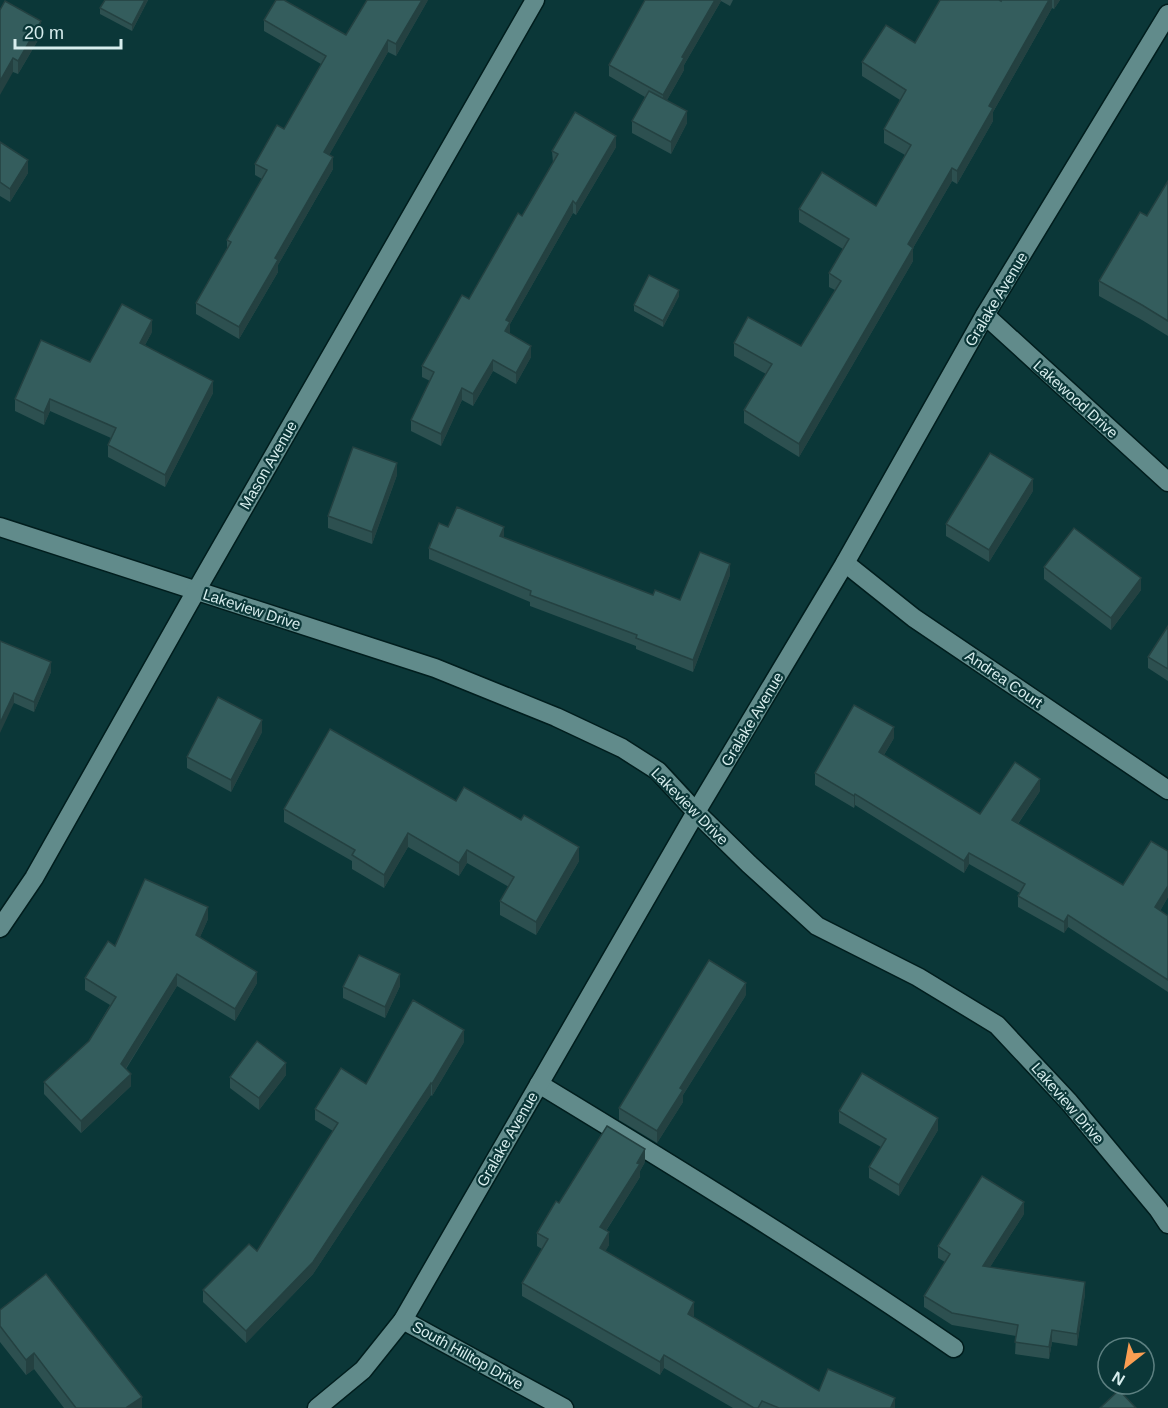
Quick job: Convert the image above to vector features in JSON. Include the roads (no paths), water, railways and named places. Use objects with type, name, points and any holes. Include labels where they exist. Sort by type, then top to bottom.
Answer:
[{"type":"street","name":"Mason Avenue","points":[[0,928],[34,878],[535,0]]},
{"type":"street","name":"Gralake Avenue","points":[[316,1408],[363,1370],[404,1320],[696,812],[845,563],[985,315],[1168,14]]},
{"type":"street","name":"Lakewood Drive","points":[[985,315],[1168,482]]},
{"type":"street","name":"Lakeview Drive","points":[[0,527],[435,668],[556,717],[622,748],[658,771],[696,812],[817,926],[918,977],[997,1025],[1069,1102],[1168,1224]]},
{"type":"street","name":"Andrea Court","points":[[845,563],[914,618],[1168,790]]},
{"type":"street","points":[[539,1084],[694,1178],[954,1348]]},
{"type":"street","name":"South Hilltop Drive","points":[[404,1320],[564,1408]]}]
